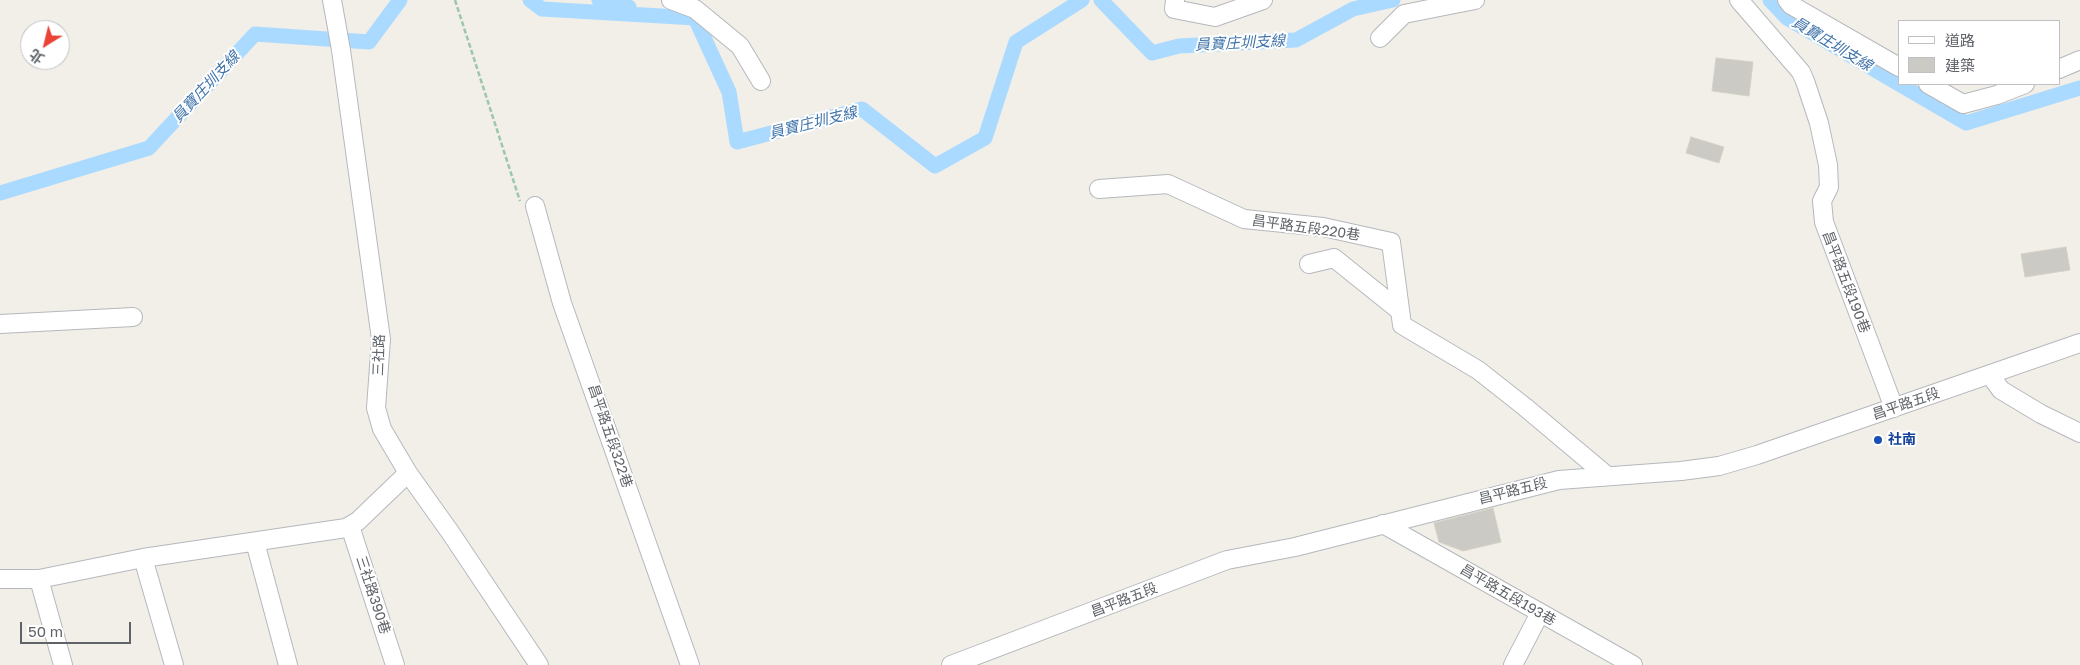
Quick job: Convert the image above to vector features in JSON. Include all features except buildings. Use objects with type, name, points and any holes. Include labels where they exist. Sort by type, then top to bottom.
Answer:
[{"type":"street","name":"三社路","points":[[332,0],[381,339],[376,408],[382,429],[408,473],[450,532],[538,665]]},
{"type":"street","points":[[671,0],[695,9],[740,46],[761,81]]},
{"type":"street","points":[[1175,0],[1174,9],[1215,17],[1263,0]]},
{"type":"street","points":[[1380,38],[1404,14],[1475,0]]},
{"type":"street","name":"昌平路五段190巷","points":[[1739,0],[1801,72],[1805,81],[1819,122],[1828,165],[1829,187],[1822,201],[1824,222],[1894,408]]},
{"type":"street","points":[[1786,0],[1791,5],[1898,66]]},
{"type":"street","points":[[2060,70],[2080,60]]},
{"type":"street","points":[[1930,85],[1963,104],[1997,96],[2023,85]]},
{"type":"street","name":"昌平路五段220巷","points":[[1098,189],[1168,184],[1244,219],[1323,227],[1391,242],[1402,325],[1478,370],[1606,475]]},
{"type":"street","name":"昌平路五段322巷","points":[[535,206],[562,303],[690,665]]},
{"type":"street","name":"昌平路五段220巷","points":[[1309,264],[1334,258],[1400,311]]},
{"type":"street","points":[[0,324],[133,317]]},
{"type":"street","name":"昌平路五段","points":[[951,665],[1227,560],[1295,547],[1559,480],[1606,475],[1681,471],[1720,466],[1990,375],[2080,342]]},
{"type":"street","points":[[1990,375],[2001,390],[2041,414],[2080,433]]},
{"type":"street","points":[[0,579],[39,579],[144,558],[346,528],[358,521],[408,473]]},
{"type":"street","name":"昌平路五段193巷","points":[[1384,524],[1633,665]]},
{"type":"street","name":"三社路390巷","points":[[350,526],[395,665]]},
{"type":"street","points":[[255,542],[288,665]]},
{"type":"street","points":[[144,558],[174,665]]},
{"type":"street","points":[[39,579],[62,665]]},
{"type":"street","points":[[1514,665],[1540,613]]},
{"type":"waterway","name":"員寶庄圳支線","points":[[0,193],[149,148],[255,34],[369,42],[400,0]]},
{"type":"waterway","name":"員寶庄圳支線","points":[[530,0],[542,9],[695,18],[729,92],[737,142],[862,109],[935,166],[985,138],[1016,42],[1082,0]]},
{"type":"waterway","points":[[599,0],[629,7]]},
{"type":"waterway","name":"員寶庄圳支線","points":[[1101,0],[1152,53],[1179,46],[1296,40],[1353,9],[1393,0]]},
{"type":"waterway","name":"員寶庄圳支線","points":[[1770,0],[1787,18],[1898,83]]},
{"type":"waterway","name":"員寶庄圳支線","points":[[1901,85],[1966,123],[2080,88]]},
{"type":"place","name":"社南","points":[[1878,440]]}]
